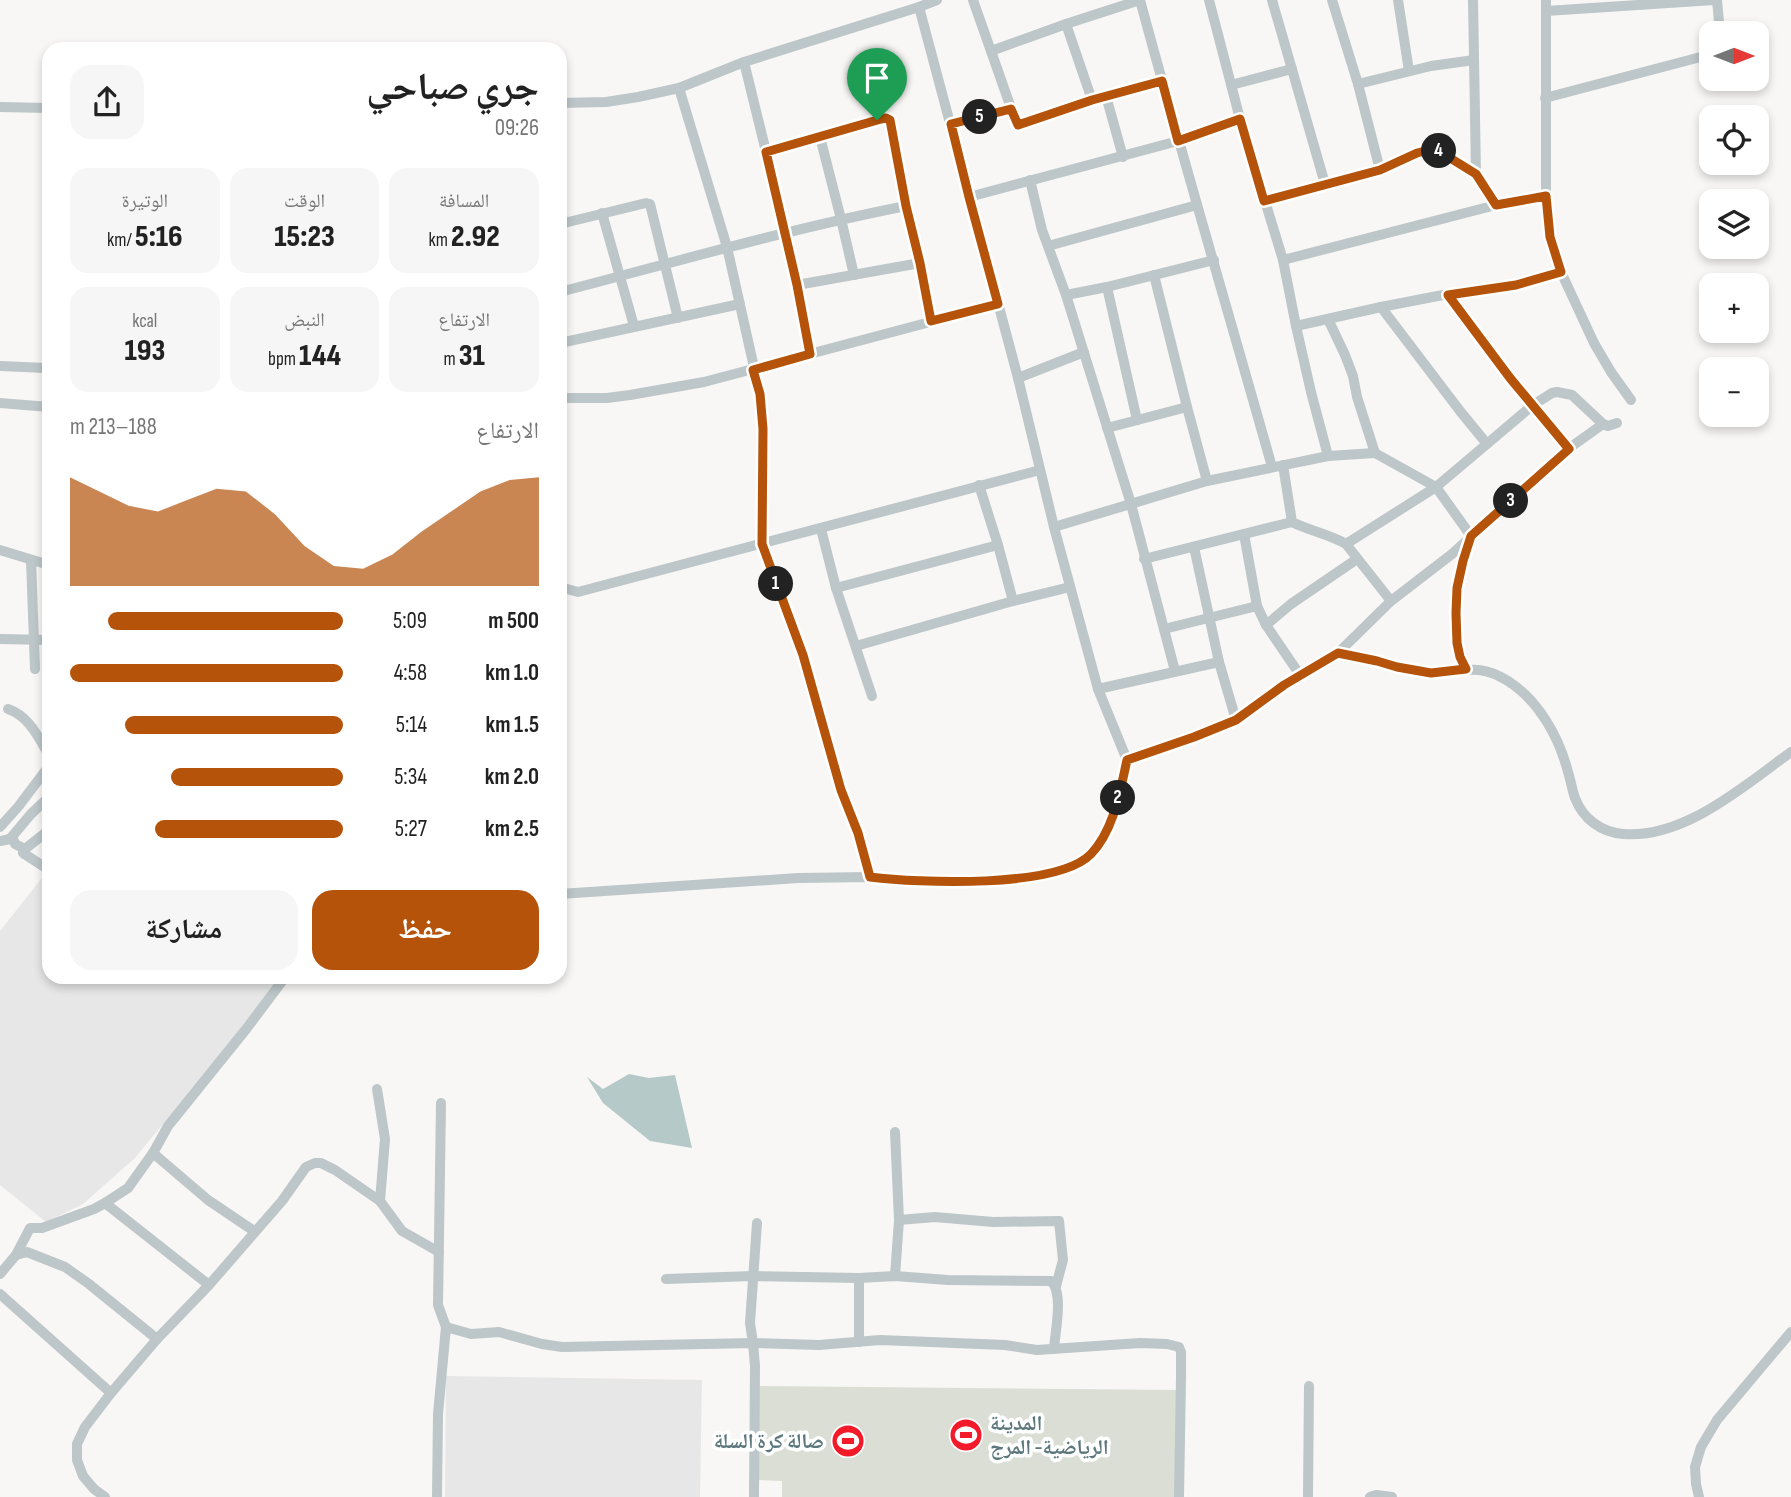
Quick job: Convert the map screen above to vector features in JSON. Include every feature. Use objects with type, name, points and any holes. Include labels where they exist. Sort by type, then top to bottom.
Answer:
[{"type":"street","points":[[567,103],[606,102],[679,88],[744,62],[937,0]]},
{"type":"street","points":[[973,0],[1018,125],[1092,100],[1162,81]]},
{"type":"street","points":[[991,51],[1140,0],[1178,141],[1292,522]]},
{"type":"street","points":[[1209,0],[1240,119],[1283,260],[1311,392],[1328,456]]},
{"type":"street","points":[[1272,0],[1325,184]]},
{"type":"street","points":[[1332,0],[1358,84],[1380,170]]},
{"type":"street","points":[[1398,0],[1409,71]]},
{"type":"street","points":[[1473,0],[1476,174]]},
{"type":"street","points":[[1631,400],[1594,343],[1561,272],[1550,237],[1546,196],[1546,6],[1715,0],[1718,21]]},
{"type":"street","points":[[567,894],[798,878],[870,877],[994,881],[1050,872],[1078,864],[1089,856],[1105,834],[1127,760],[1098,689],[919,7]]},
{"type":"street","points":[[1066,24],[1092,100]]},
{"type":"street","points":[[1545,97],[1699,57]]},
{"type":"street","points":[[1358,84],[1409,71],[1475,60]]},
{"type":"street","points":[[744,62],[786,233],[810,354]]},
{"type":"street","points":[[1231,85],[1292,69]]},
{"type":"street","points":[[679,88],[727,247],[760,394],[763,429],[762,544],[803,655],[841,790],[858,833],[870,877]]},
{"type":"street","points":[[1106,96],[1123,156]]},
{"type":"street","points":[[0,107],[42,108]]},
{"type":"street","points":[[951,124],[1011,109]]},
{"type":"street","points":[[766,152],[877,120],[889,119],[931,321]]},
{"type":"street","points":[[969,197],[1178,141],[1240,119]]},
{"type":"street","points":[[820,137],[854,275]]},
{"type":"street","points":[[1264,201],[1380,170],[1417,153],[1433,149],[1476,174],[1496,205]]},
{"type":"street","points":[[1030,180],[1042,230],[1066,295],[1131,504],[1175,671]]},
{"type":"street","points":[[1283,260],[1496,205],[1546,196]]},
{"type":"street","points":[[567,222],[649,203],[678,318]]},
{"type":"street","points":[[1048,246],[1197,205]]},
{"type":"street","points":[[567,290],[727,247],[906,206]]},
{"type":"street","points":[[602,213],[634,327]]},
{"type":"street","points":[[1066,295],[1214,260]]},
{"type":"street","points":[[797,285],[920,263]]},
{"type":"street","points":[[1296,326],[1381,307],[1516,285],[1561,272]]},
{"type":"street","points":[[1154,275],[1207,481]]},
{"type":"street","points":[[1107,287],[1138,420]]},
{"type":"street","points":[[1448,295],[1510,378],[1569,449]]},
{"type":"street","points":[[567,341],[740,304]]},
{"type":"street","points":[[567,398],[607,398],[704,382],[998,304]]},
{"type":"street","points":[[1381,307],[1487,443]]},
{"type":"street","points":[[1328,319],[1353,376],[1375,453]]},
{"type":"street","points":[[1018,378],[1084,352]]},
{"type":"street","points":[[0,366],[42,368]]},
{"type":"street","points":[[1346,544],[1436,487],[1533,405],[1552,393],[1568,393],[1580,400],[1603,424],[1608,426],[1617,423]]},
{"type":"street","points":[[0,403],[42,406]]},
{"type":"street","points":[[1107,428],[1187,407]]},
{"type":"street","points":[[1127,760],[1236,720],[1300,675],[1328,661],[1391,601],[1452,554],[1569,449],[1603,424]]},
{"type":"street","points":[[1054,527],[1207,481],[1328,456],[1375,453],[1436,487],[1471,536]]},
{"type":"street","points":[[567,589],[578,592],[1040,470]]},
{"type":"street","points":[[979,485],[1013,601]]},
{"type":"street","points":[[1144,559],[1292,522],[1346,544],[1391,601]]},
{"type":"street","points":[[821,529],[836,588],[872,696]]},
{"type":"street","points":[[1244,534],[1257,606],[1266,625],[1300,675]]},
{"type":"street","points":[[1466,669],[1457,643],[1456,613],[1457,588],[1471,536]]},
{"type":"street","points":[[836,588],[998,545]]},
{"type":"street","points":[[1194,547],[1208,619],[1236,720]]},
{"type":"street","points":[[0,550],[42,563]]},
{"type":"street","points":[[1266,625],[1357,559]]},
{"type":"street","points":[[31,560],[35,669]]},
{"type":"street","points":[[856,646],[1070,587]]},
{"type":"street","points":[[1164,629],[1257,606]]},
{"type":"street","points":[[0,639],[42,639]]},
{"type":"street","points":[[1338,653],[1431,673],[1466,669],[1488,670],[1511,682],[1527,695],[1541,712],[1557,741],[1578,806],[1594,824],[1610,832],[1637,835],[1680,824],[1736,792],[1791,752]]},
{"type":"street","points":[[1098,689],[1219,662]]},
{"type":"street","points":[[8,709],[18,712],[33,728],[42,743]]},
{"type":"street","points":[[0,827],[42,775]]},
{"type":"street","points":[[25,849],[5,840],[42,804]]},
{"type":"street","points":[[42,836],[23,853],[42,865]]},
{"type":"street","points":[[0,1274],[16,1255],[30,1228],[49,1226],[106,1203],[128,1188],[168,1126],[280,984]]},
{"type":"street","points":[[377,1089],[385,1139],[380,1201]]},
{"type":"street","points":[[437,1497],[438,1414],[446,1327],[438,1305],[441,1103]]},
{"type":"street","points":[[895,1132],[899,1220],[895,1276]]},
{"type":"street","points":[[153,1153],[208,1200],[254,1231]]},
{"type":"street","points":[[105,1497],[83,1476],[77,1460],[77,1444],[85,1427],[157,1339],[209,1285],[282,1201],[302,1170],[310,1164],[321,1163],[335,1170],[380,1201],[402,1231],[439,1252]]},
{"type":"street","points":[[106,1203],[209,1285]]},
{"type":"street","points":[[899,1220],[935,1217],[993,1222],[1059,1221],[1063,1260],[1056,1286],[1058,1307],[1054,1349]]},
{"type":"street","points":[[754,1497],[755,1366],[750,1323],[757,1223]]},
{"type":"street","points":[[16,1255],[27,1252],[65,1267],[157,1339]]},
{"type":"street","points":[[666,1279],[895,1276],[948,1280],[1044,1280],[1051,1281],[1056,1286]]},
{"type":"street","points":[[859,1278],[859,1342]]},
{"type":"street","points":[[0,1294],[111,1393]]},
{"type":"street","points":[[446,1327],[471,1334],[499,1332],[562,1347],[753,1343],[819,1345],[880,1340],[1005,1345],[1037,1350],[1140,1343],[1167,1344],[1179,1347],[1181,1352],[1179,1497]]},
{"type":"street","points":[[1699,1497],[1695,1467],[1701,1447],[1717,1420],[1791,1332]]},
{"type":"street","points":[[1308,1497],[1309,1386]]},
{"type":"street","points":[[1370,1497],[1392,1497]]},
{"type":"shaded area","points":[[42,878],[42,984],[278,984],[135,1158],[83,1204],[46,1222],[0,1185],[0,931]]},
{"type":"shaded area","points":[[629,1074],[649,1078],[675,1075],[692,1148],[650,1141],[603,1103],[587,1077],[603,1089]]},
{"type":"shaded area","points":[[446,1376],[702,1380],[700,1497],[445,1497]]},
{"type":"shaded area","name":"المدينة الرياضية- المرج","points":[[755,1386],[1178,1390],[1176,1497],[782,1497],[782,1481],[754,1480]]},
{"type":"place","name":"المدينة الرياضية- المرج","points":[[966,1435]]},
{"type":"place","name":"صالة كرة السلة","points":[[848,1441]]},
{"type":"route","points":[[1162,81],[1178,141],[1240,119],[1264,201],[1380,170],[1417,153],[1433,149],[1476,174],[1496,205],[1546,196],[1550,237],[1561,272],[1516,285],[1448,295],[1510,378],[1569,449],[1471,536],[1457,588],[1456,613],[1457,643],[1466,669],[1431,673],[1338,653],[1284,685],[1236,720],[1127,760],[1105,834],[1089,856],[1078,864],[1050,872],[985,882],[870,877],[858,833],[828,749],[803,655],[762,544],[763,429],[760,394],[753,370],[810,354],[786,233],[766,152],[877,120],[887,118],[891,123],[931,321],[998,304],[951,124],[1011,109],[1018,125],[1092,100],[1162,81]]}]
